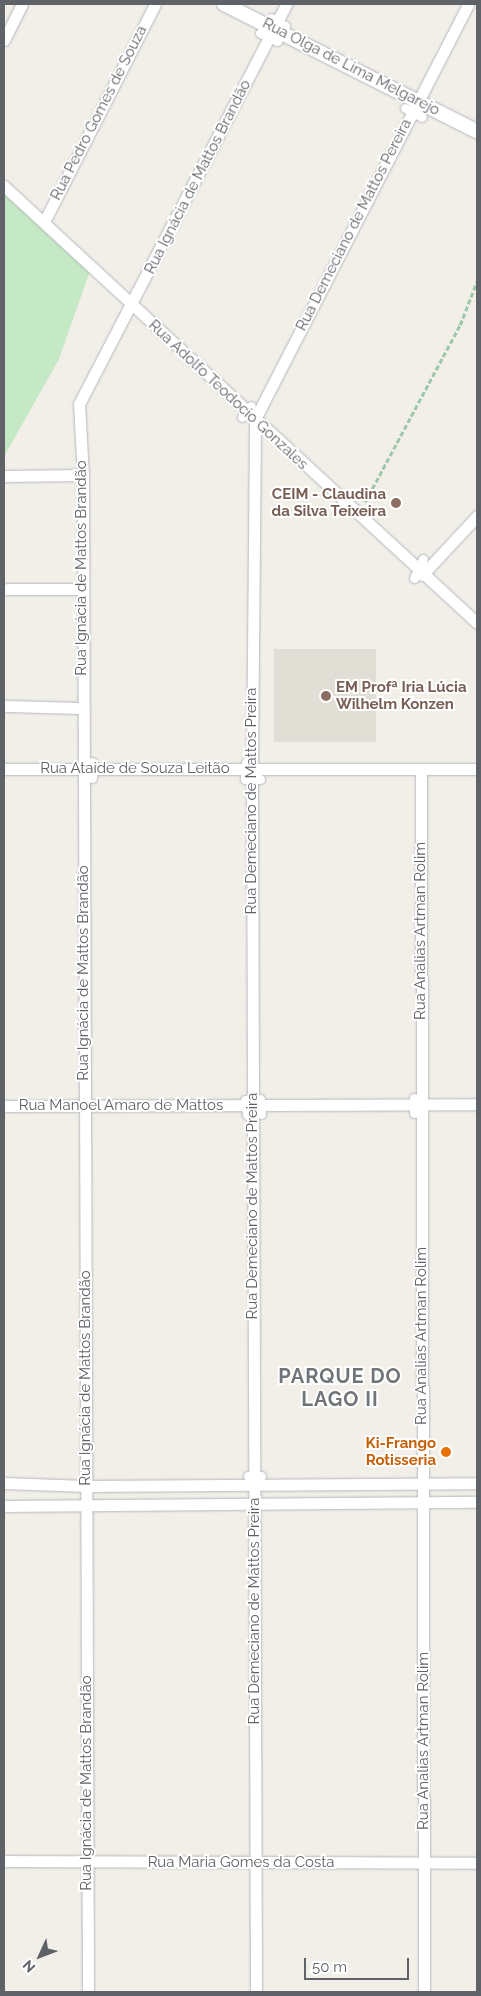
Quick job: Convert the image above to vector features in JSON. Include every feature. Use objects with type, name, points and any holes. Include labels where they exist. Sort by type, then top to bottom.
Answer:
[{"type":"street","points":[[4,40],[22,4]]},
{"type":"street","name":"Rua Pedro Gomes de Souza","points":[[44,222],[155,4]]},
{"type":"street","name":"Rua Olga de Lima Melgarejo","points":[[224,4],[413,104],[477,131]]},
{"type":"street","name":"Rua Ignácia de Mattos Brandão","points":[[88,1992],[86,1486],[90,1108],[90,770],[83,708],[83,475],[79,404],[132,306],[272,28],[286,4]]},
{"type":"street","name":"Rua Demeciano de Mattos Pereira","points":[[249,414],[468,4]]},
{"type":"street","name":"Rua Adolfo Teodocio Gonzales","points":[[4,186],[358,515],[418,575],[477,623]]},
{"type":"street","name":"Rua Demeciano de Mattos Preira","points":[[249,414],[256,1992]]},
{"type":"street","points":[[5,476],[83,475]]},
{"type":"street","points":[[418,575],[477,516]]},
{"type":"street","points":[[418,575],[423,559]]},
{"type":"street","points":[[7,589],[83,589]]},
{"type":"street","points":[[4,706],[83,708]]},
{"type":"street","name":"Rua Ataide de Souza Leitão","points":[[4,769],[251,772],[477,769]]},
{"type":"street","name":"Rua Analias Artman Rolim","points":[[421,769],[416,1105],[422,1484],[424,1992]]},
{"type":"street","name":"Rua Manoel Amaro de Mattos","points":[[4,1106],[90,1108],[477,1104]]},
{"type":"street","points":[[4,1483],[86,1486],[254,1478],[477,1484]]},
{"type":"street","points":[[4,1506],[477,1502]]},
{"type":"street","name":"Rua Maria Gomes da Costa","points":[[4,1861],[477,1863]]},
{"type":"path","points":[[358,515],[460,325],[477,281]]},
{"type":"shaded area","name":"EM Profª Iria Lúcia Wilhelm Konzen","points":[[274,649],[376,649],[376,742],[274,742]]},
{"type":"green space","points":[[4,187],[91,268],[59,359],[5,455],[4,467]]},
{"type":"place","name":"CEIM - Claudina da Silva Teixeira","points":[[396,503]]},
{"type":"place","name":"EM Profª Iria Lúcia Wilhelm Konzen","points":[[326,696]]},
{"type":"place","name":"Ki-Frango Rotisseria","points":[[446,1452]]},
{"type":"district","name":"PARQUE DO LAGO II","points":[[340,1388]]}]
